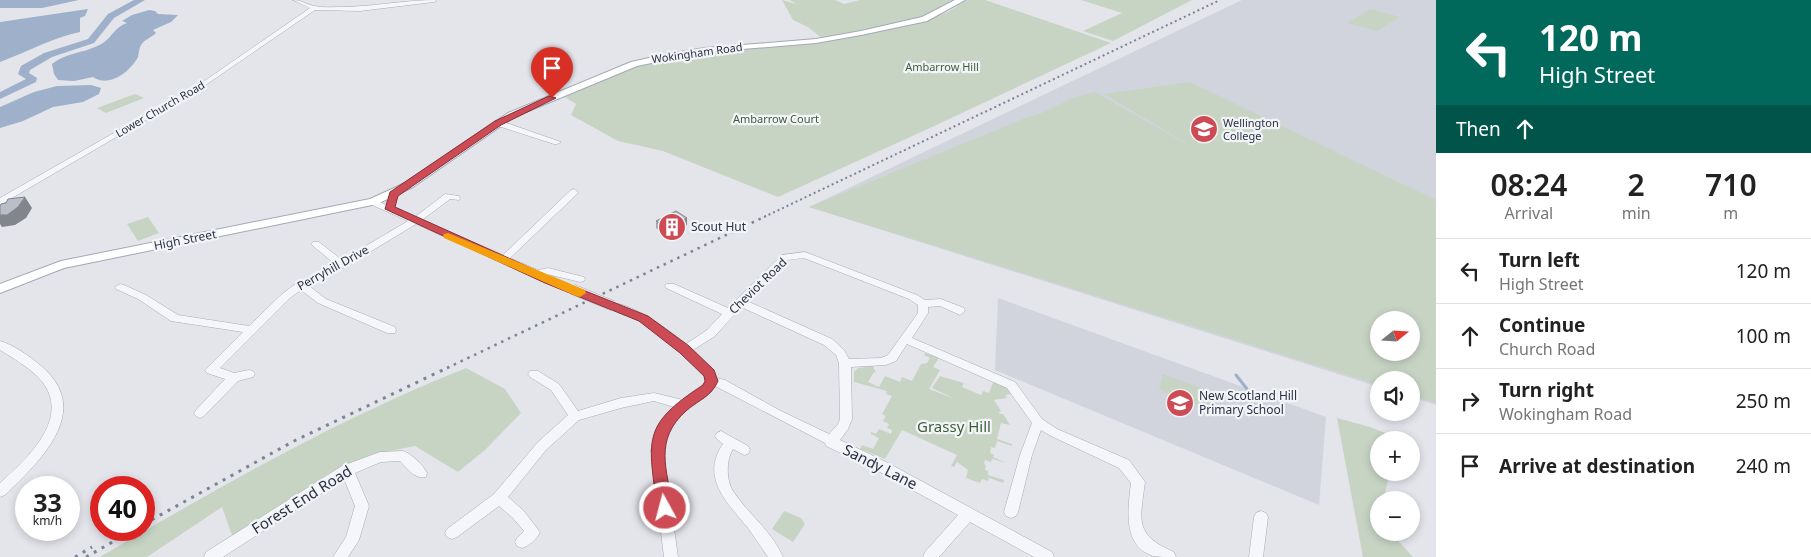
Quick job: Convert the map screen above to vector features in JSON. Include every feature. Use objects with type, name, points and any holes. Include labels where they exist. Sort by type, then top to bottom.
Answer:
[{"type":"main road","name":"Wokingham Road","points":[[373,202],[393,194],[498,123],[536,104],[634,64],[667,56],[706,50],[816,41],[861,33],[924,19],[961,0]]},
{"type":"main road","name":"High Street","points":[[0,289],[61,265],[373,202]]},
{"type":"street","points":[[296,0],[314,8],[360,9],[434,0]]},
{"type":"street","name":"Lower Church Road","points":[[0,202],[186,95],[314,8]]},
{"type":"street","points":[[498,123],[557,142]]},
{"type":"street","points":[[503,260],[574,192]]},
{"type":"street","points":[[390,209],[393,194]]},
{"type":"street","name":"Perryhill Drive","points":[[234,377],[211,370],[286,296],[301,285],[342,265],[413,220],[423,216],[448,196],[456,198]]},
{"type":"street","points":[[373,202],[572,290],[643,318],[685,350],[710,374],[712,381],[708,389],[683,405],[660,434],[657,450],[671,557]]},
{"type":"street","points":[[316,244],[342,265]]},
{"type":"street","name":"Cheviot Road","points":[[685,350],[711,334],[729,312],[785,257],[805,254],[913,296],[923,304],[941,302],[960,311]]},
{"type":"street","points":[[535,274],[548,270],[580,279]]},
{"type":"street","points":[[301,285],[322,300],[391,330]]},
{"type":"street","points":[[670,286],[729,312]]},
{"type":"street","points":[[120,287],[142,297],[175,318],[252,330]]},
{"type":"street","points":[[740,302],[828,342],[840,353],[845,363],[846,419],[844,426],[830,442]]},
{"type":"street","points":[[845,363],[882,362],[892,358],[923,313],[923,304]]},
{"type":"street","points":[[905,339],[1011,385],[1038,422],[1053,432],[1124,464],[1138,482],[1134,522],[1141,541],[1155,552],[1170,557]]},
{"type":"street","points":[[0,345],[28,362],[46,378],[54,390],[59,405],[54,430],[47,442],[36,455],[2,486]]},
{"type":"street","points":[[200,413],[234,377],[248,374]]},
{"type":"street","points":[[534,374],[555,387],[574,416]]},
{"type":"street","name":"Sandy Lane","points":[[712,381],[721,383],[830,442],[881,466],[1047,557]]},
{"type":"street","points":[[452,533],[500,498],[542,446],[574,416],[621,403],[654,397],[683,405]]},
{"type":"street","points":[[1012,512],[1026,455],[1038,422]]},
{"type":"street","points":[[744,450],[726,439],[722,454],[722,471],[726,492],[759,532],[776,557]]},
{"type":"street","name":"Forest End Road","points":[[210,557],[346,470],[380,457],[403,456],[421,473]]},
{"type":"street","points":[[340,557],[352,540],[362,506],[346,470]]},
{"type":"street","points":[[500,498],[518,514],[533,532],[522,542]]},
{"type":"street","points":[[930,557],[968,514]]},
{"type":"street","points":[[1256,557],[1261,517]]},
{"type":"shaded area","name":"Wellington College","points":[[1242,0],[1436,0],[1436,405],[1420,400],[1420,371],[1370,371],[1370,384],[809,207]]},
{"type":"shaded area","name":"New Scotland Hill Primary School","points":[[998,298],[1326,417],[1319,505],[995,370]]},
{"type":"green space","points":[[782,0],[796,4],[790,0],[835,0],[844,4],[860,0],[961,0],[924,19],[823,39],[808,27],[793,20]]},
{"type":"green space","name":"Ambarrow Court","points":[[967,0],[985,0],[1111,43],[778,197],[663,151],[618,141],[571,115],[576,104],[563,96],[636,66],[704,53],[793,45],[863,35],[927,20],[948,12]]},
{"type":"green space","points":[[1081,0],[1192,0],[1113,41],[1083,31],[1122,13]]},
{"type":"green space","points":[[1370,9],[1400,17],[1377,31],[1347,23]]},
{"type":"green space","name":"Wellington College","points":[[1190,82],[1436,200],[1436,403],[1420,398],[1420,371],[1370,371],[1370,382],[809,207],[1025,118],[1039,114],[1073,98],[1095,92],[1201,152],[1104,94]]},
{"type":"green space","points":[[135,94],[144,98],[106,113],[97,108]]},
{"type":"green space","points":[[148,217],[159,233],[138,241],[127,224]]},
{"type":"green space","name":"Grassy Hill","points":[[925,353],[939,358],[933,367],[940,370],[929,389],[955,399],[932,388],[940,376],[964,383],[962,387],[981,395],[983,391],[989,393],[994,380],[1007,387],[1012,394],[1005,395],[1007,398],[994,400],[1001,411],[999,412],[1000,414],[1003,414],[1010,425],[1018,427],[1001,423],[997,439],[1012,444],[1012,446],[997,441],[995,448],[991,447],[990,453],[994,455],[993,457],[1006,463],[992,459],[991,462],[985,460],[984,464],[986,465],[985,470],[988,471],[988,475],[1004,480],[1003,483],[989,478],[988,481],[982,479],[980,483],[966,478],[968,470],[957,462],[954,467],[951,466],[957,455],[902,430],[885,459],[860,449],[862,445],[873,449],[879,438],[871,434],[871,432],[876,434],[879,429],[891,434],[892,430],[887,428],[889,424],[883,421],[886,416],[882,414],[892,396],[886,394],[887,391],[854,382],[854,372],[858,368],[873,366],[876,373],[874,372],[868,382],[879,387],[885,376],[900,382],[902,377],[912,381],[921,364],[927,363],[930,358],[924,355]]},
{"type":"green space","points":[[466,368],[505,389],[521,413],[485,450],[458,472],[415,446],[370,455],[328,474],[233,538],[222,507],[147,557],[100,557],[127,541],[155,541],[155,525],[189,505],[325,432],[418,388]]},
{"type":"green space","points":[[1163,374],[1214,393],[1211,410],[1159,390]]},
{"type":"green space","points":[[1337,418],[1380,431],[1370,431],[1370,481],[1388,481],[1385,491],[1370,491],[1370,541],[1398,541],[1413,557],[1363,557]]},
{"type":"green space","points":[[784,511],[801,518],[805,524],[793,542],[772,529]]},
{"type":"water","points":[[0,0],[79,0],[42,8],[0,8]]},
{"type":"water","points":[[88,9],[85,16],[80,18],[80,32],[50,41],[0,62],[0,22]]},
{"type":"water","points":[[149,10],[155,11],[158,14],[178,15],[171,22],[153,30],[156,33],[142,43],[138,57],[124,73],[106,81],[93,77],[74,81],[58,80],[54,74],[52,64],[64,57],[103,43],[119,27],[127,23],[122,21],[132,15]]},
{"type":"water","points":[[91,85],[101,88],[99,94],[83,102],[53,107],[23,121],[0,128],[0,107],[34,92],[57,86]]},
{"type":"building","points":[[25,197],[18,207],[7,215],[0,215],[1,204],[6,203],[8,199]]},
{"type":"building","points":[[676,211],[687,218],[666,228],[656,221]]},
{"type":"waterway","points":[[0,96],[32,80],[32,78],[23,74],[25,68],[48,55],[91,41],[111,16],[141,0]]},
{"type":"waterway","points":[[1236,375],[1247,389]]},
{"type":"railway","points":[[764,217],[1220,0]]},
{"type":"railway","points":[[447,368],[766,216]]},
{"type":"railway","points":[[155,518],[294,441],[449,367]]},
{"type":"railway","points":[[86,557],[114,541]]},
{"type":"railway","points":[[75,557],[92,547]]},
{"type":"slow traffic","points":[[448,236],[580,293]]},
{"type":"place","name":"Wellington College","points":[[1204,129]]},
{"type":"place","name":"Scout Hut","points":[[672,227]]},
{"type":"place","name":"New Scotland Hill Primary School","points":[[1180,403]]},
{"type":"route","points":[[552,98],[498,123],[409,185],[393,194],[390,209],[549,281],[643,318],[685,350],[710,374],[712,381],[708,389],[683,405],[660,434],[657,450],[665,508]]},
{"type":"park label","name":"Ambarrow Hill","points":[[942,67]]}]
